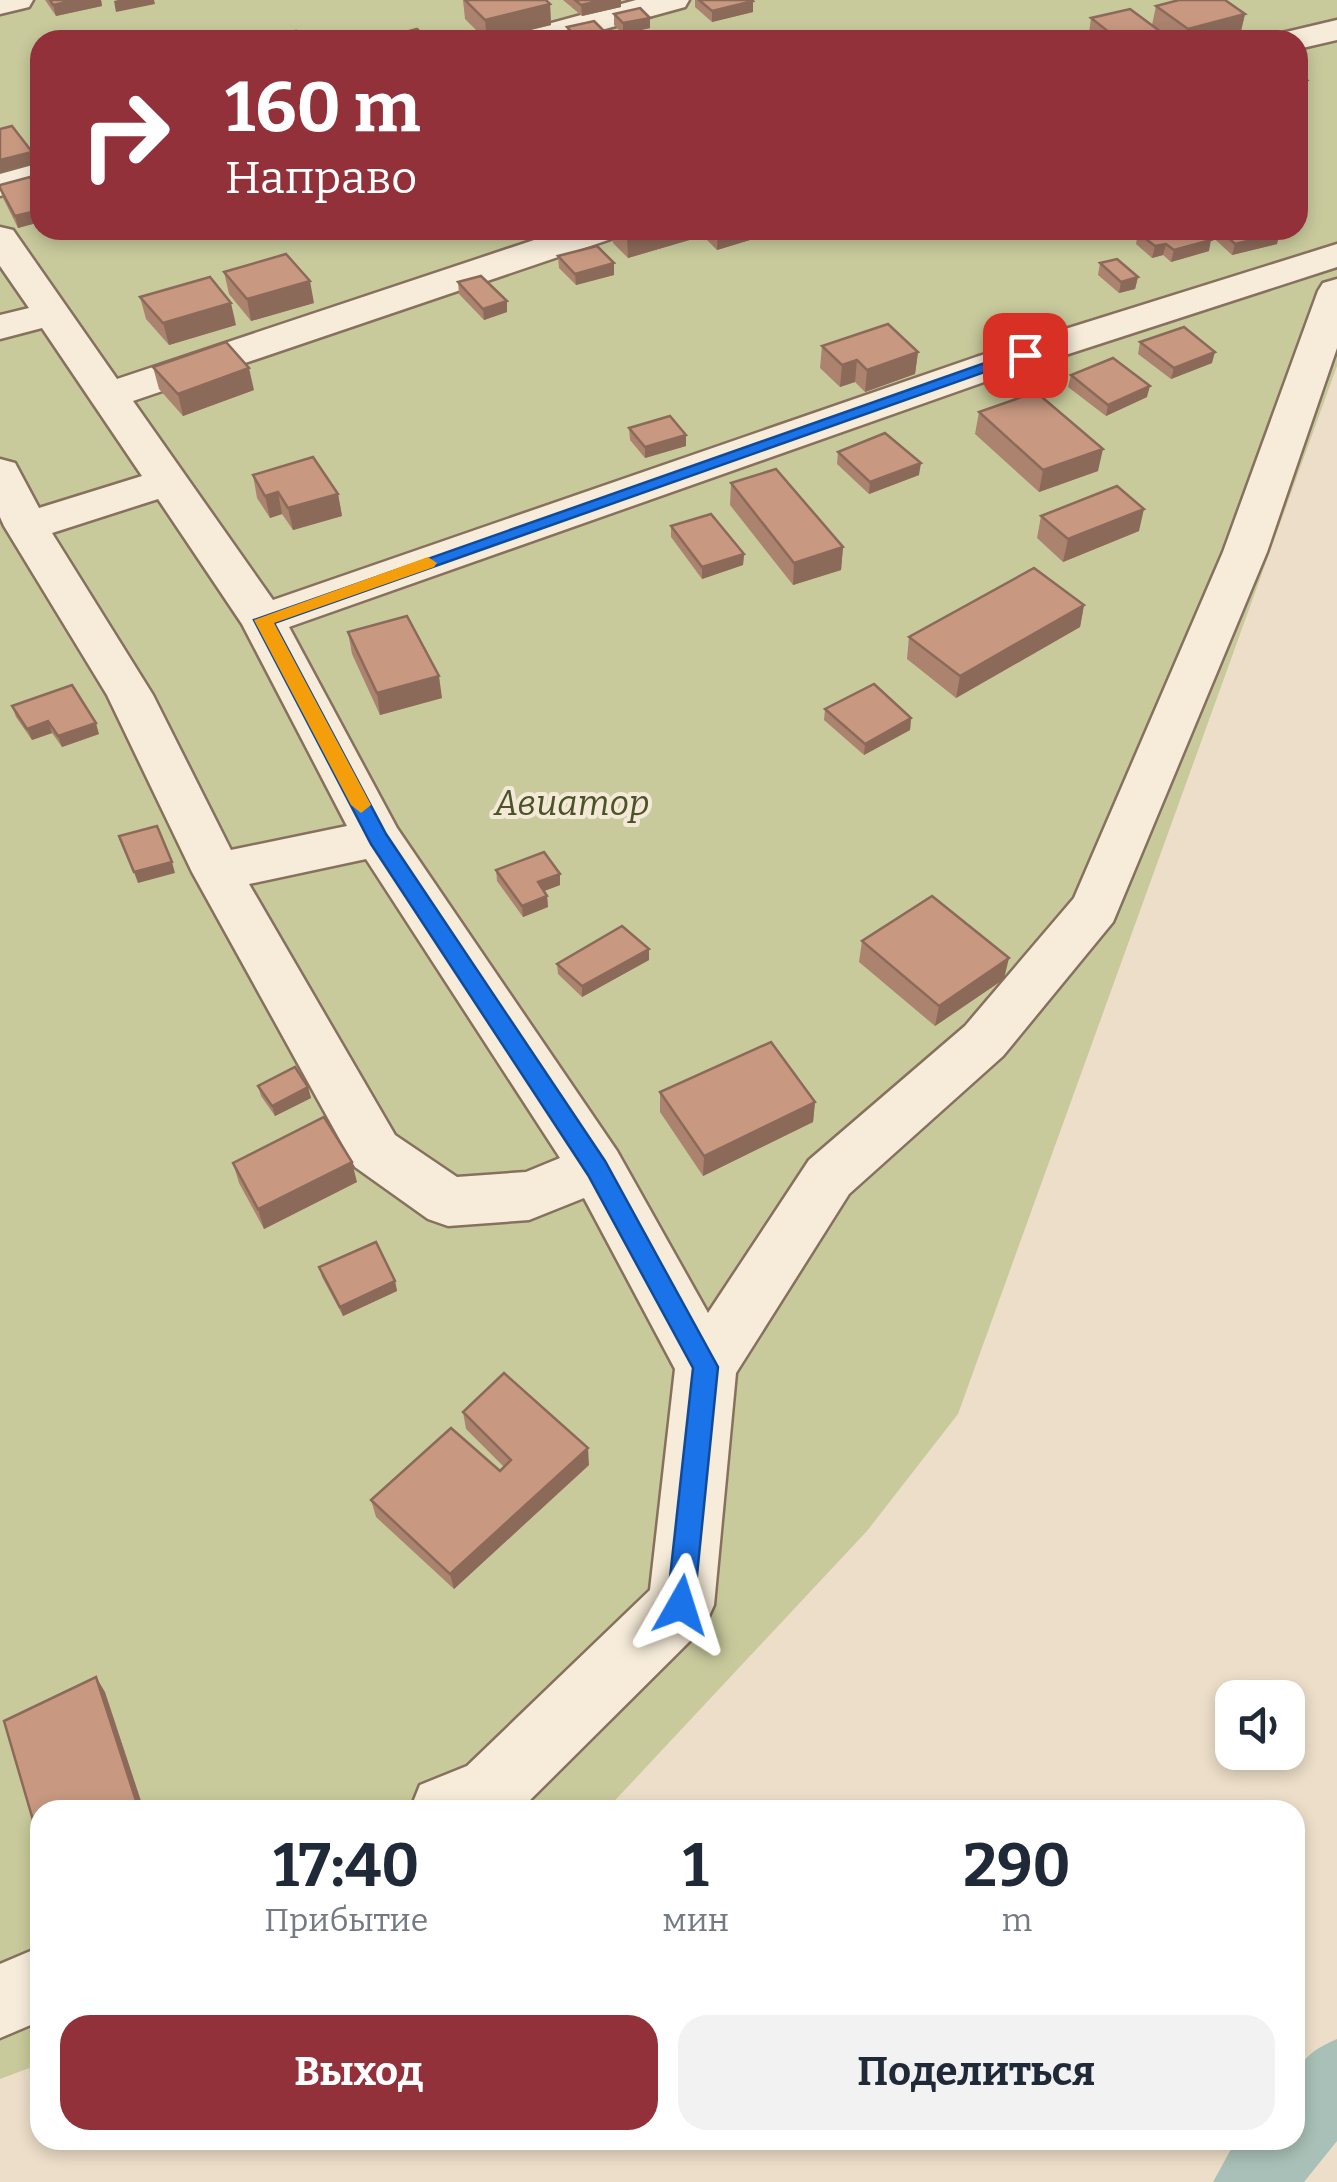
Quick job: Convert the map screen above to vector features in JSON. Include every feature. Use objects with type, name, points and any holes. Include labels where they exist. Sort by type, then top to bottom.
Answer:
[{"type":"street","points":[[0,4],[17,0]]},
{"type":"street","points":[[564,30],[673,0]]},
{"type":"street","points":[[1308,37],[1337,30]]},
{"type":"street","points":[[0,185],[30,177]]},
{"type":"street","points":[[0,238],[264,620],[378,838],[597,1168],[706,1367]]},
{"type":"street","points":[[109,395],[571,240]]},
{"type":"street","points":[[264,620],[990,366],[1337,255]]},
{"type":"street","points":[[468,1800],[491,1790],[681,1605],[706,1367],[829,1177],[984,1041],[1095,908],[1245,552],[1337,291]]},
{"type":"street","points":[[0,327],[53,314]]},
{"type":"street","points":[[0,472],[26,526],[130,695],[218,872],[376,1150],[448,1202],[529,1196],[597,1168]]},
{"type":"street","points":[[26,526],[169,482]]},
{"type":"street","points":[[218,872],[378,838]]},
{"type":"street","points":[[0,2002],[30,1988]]},
{"type":"green space","name":"Авиатор","points":[[0,0],[1337,0],[1337,366],[958,1414],[867,1531],[615,1800],[30,1800],[30,2068],[0,2079]]},
{"type":"building","points":[[465,0],[546,0],[550,4],[485,20]]},
{"type":"building","points":[[575,0],[603,0],[581,5]]},
{"type":"building","points":[[699,0],[752,0],[753,1],[712,11]]},
{"type":"building","points":[[1179,0],[1225,0],[1245,14],[1188,29],[1156,6]]},
{"type":"building","points":[[640,8],[650,18],[623,23],[614,14]]},
{"type":"building","points":[[1130,9],[1158,30],[1106,30],[1091,18]]},
{"type":"building","points":[[594,21],[603,30],[570,30],[567,27]]},
{"type":"building","points":[[12,126],[30,152],[0,160],[0,129]]},
{"type":"building","points":[[30,177],[30,212],[15,216],[0,185]]},
{"type":"building","points":[[1147,240],[1211,240],[1174,250],[1166,244],[1155,246]]},
{"type":"building","points":[[597,246],[614,263],[575,274],[558,256]]},
{"type":"building","points":[[286,254],[310,281],[247,299],[224,272]]},
{"type":"building","points":[[1117,259],[1138,277],[1121,282],[1100,263]]},
{"type":"building","points":[[481,276],[507,301],[483,309],[458,282]]},
{"type":"building","points":[[210,277],[231,303],[163,323],[140,297]]},
{"type":"building","points":[[888,324],[918,352],[867,370],[857,360],[842,365],[822,346]]},
{"type":"building","points":[[1184,327],[1215,352],[1174,368],[1140,342]]},
{"type":"building","points":[[226,342],[249,368],[178,394],[153,367]]},
{"type":"building","points":[[1113,358],[1150,386],[1108,405],[1071,375]]},
{"type":"building","points":[[1036,392],[1103,449],[1043,470],[979,412]]},
{"type":"building","points":[[670,416],[686,435],[645,447],[629,428]]},
{"type":"building","points":[[885,433],[921,463],[870,482],[838,452]]},
{"type":"building","points":[[313,457],[338,494],[288,508],[278,492],[265,496],[253,475]]},
{"type":"building","points":[[776,469],[843,547],[794,563],[731,483]]},
{"type":"building","points":[[1117,486],[1144,509],[1068,539],[1041,516]]},
{"type":"building","points":[[711,514],[744,554],[702,567],[671,526]]},
{"type":"building","points":[[1034,568],[1084,605],[960,676],[909,637]]},
{"type":"building","points":[[407,616],[439,676],[377,693],[348,632]]},
{"type":"building","points":[[874,684],[911,718],[865,744],[825,709]]},
{"type":"building","points":[[72,685],[96,723],[58,736],[48,721],[27,729],[12,706]]},
{"type":"building","points":[[157,826],[172,862],[134,872],[119,836]]},
{"type":"building","points":[[544,852],[560,874],[538,882],[547,896],[522,906],[496,870]]},
{"type":"building","points":[[932,896],[1009,958],[939,1006],[862,941]]},
{"type":"building","points":[[622,926],[649,949],[582,986],[557,964]]},
{"type":"building","points":[[771,1042],[815,1102],[704,1156],[660,1092]]},
{"type":"building","points":[[295,1067],[308,1087],[272,1106],[258,1086]]},
{"type":"building","points":[[324,1117],[352,1162],[258,1209],[233,1163]]},
{"type":"building","points":[[376,1242],[395,1281],[340,1307],[319,1267]]},
{"type":"building","points":[[504,1373],[588,1448],[450,1574],[371,1500],[451,1428],[500,1471],[511,1460],[463,1412]]},
{"type":"building","points":[[96,1677],[136,1800],[30,1800],[30,1810],[4,1721]]},
{"type":"waterway","points":[[1305,2118],[1337,2078]]},
{"type":"waterway","points":[[1253,2182],[1279,2150]]},
{"type":"slow traffic","points":[[361,805],[264,620],[428,563]]},
{"type":"route","points":[[681,1605],[706,1367],[597,1168],[378,838],[264,620],[1025,355]]}]
